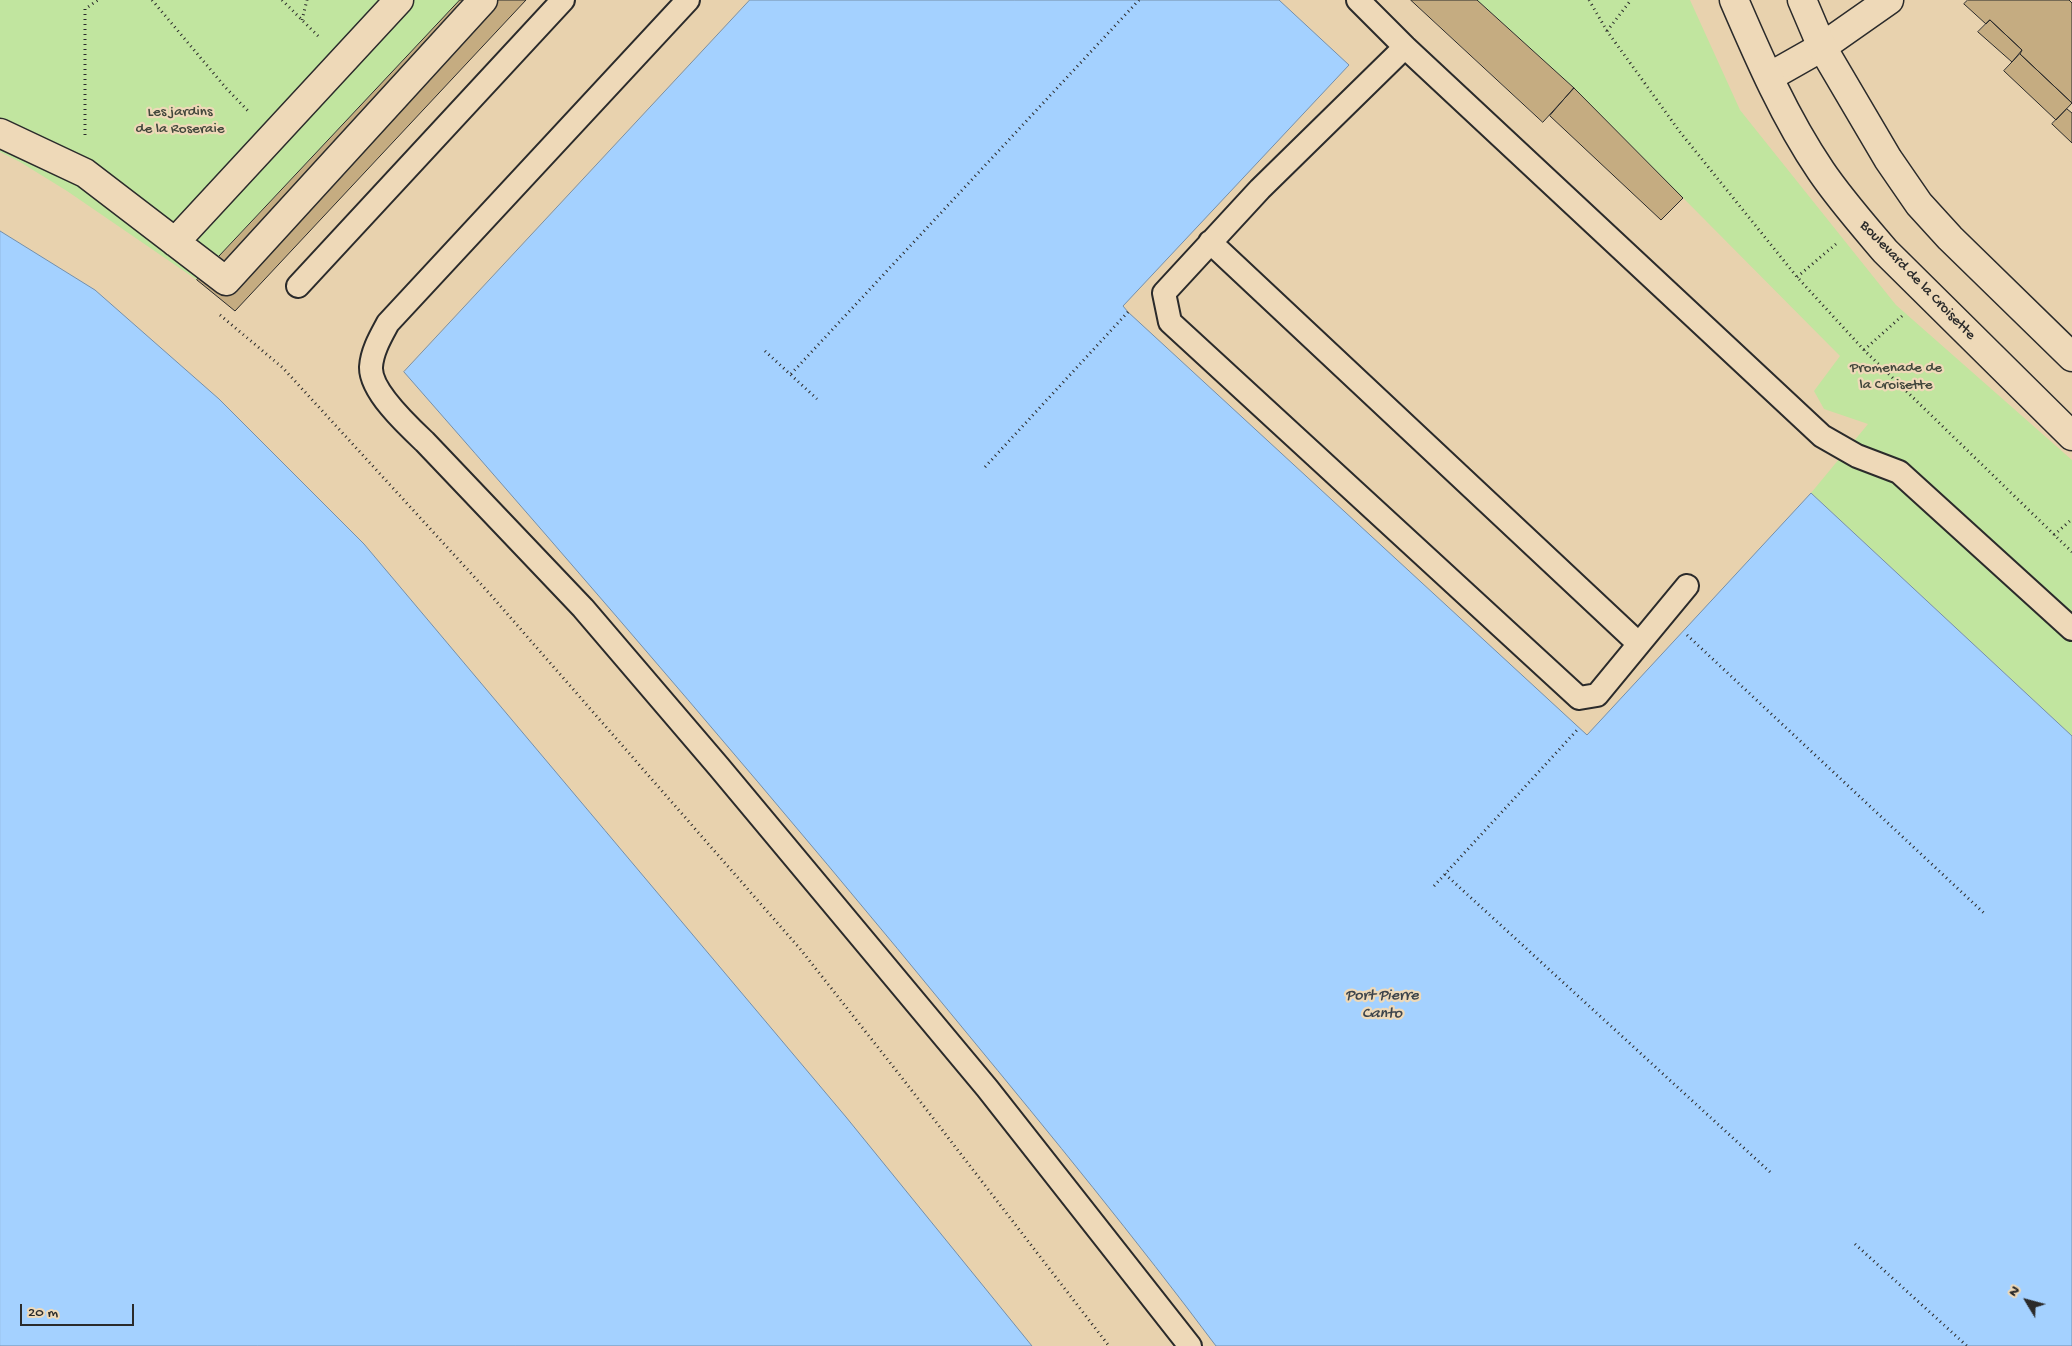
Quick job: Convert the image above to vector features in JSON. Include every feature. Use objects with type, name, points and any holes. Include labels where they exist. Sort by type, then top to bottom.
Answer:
[{"type":"street","points":[[175,242],[399,0]]},
{"type":"street","points":[[0,133],[85,173],[226,281],[484,0]]},
{"type":"street","name":"Boulevard de la Croisette","points":[[1734,0],[1792,124],[1820,170],[1860,222],[1885,252],[2072,436]]},
{"type":"street","points":[[1802,0],[1822,47],[1888,158],[1919,204],[1950,238],[2072,357]]},
{"type":"street","points":[[1769,77],[1822,47],[1889,0]]},
{"type":"lane","points":[[298,286],[563,0]]},
{"type":"lane","points":[[688,0],[388,323],[378,342],[371,368],[378,390],[404,424],[425,442],[583,608],[719,767],[987,1088],[1190,1346]]},
{"type":"lane","points":[[1358,0],[1404,47],[1822,436],[1857,456],[1899,472],[2072,629]]},
{"type":"lane","points":[[1404,47],[1260,189],[1164,293],[1170,322],[1579,698],[1597,695],[1688,586]]},
{"type":"lane","points":[[1210,242],[1639,644]]},
{"type":"path","points":[[85,173],[85,9],[98,0]]},
{"type":"path","points":[[152,0],[226,88],[273,136]]},
{"type":"path","points":[[282,0],[343,61]]},
{"type":"path","points":[[302,20],[307,0]]},
{"type":"path","points":[[791,374],[1140,0]]},
{"type":"path","points":[[1588,0],[1607,31],[1680,132],[1796,277],[1864,350],[2072,552]]},
{"type":"path","points":[[1607,31],[1631,0]]},
{"type":"path","points":[[1796,277],[1820,259],[1860,222]]},
{"type":"path","points":[[1864,350],[1927,294]]},
{"type":"path","points":[[214,311],[282,368],[450,550],[788,935],[899,1074],[1109,1346]]},
{"type":"path","points":[[986,467],[1128,312]]},
{"type":"path","points":[[765,350],[817,399]]},
{"type":"path","points":[[2054,536],[2072,519]]},
{"type":"path","points":[[1683,632],[1986,914]]},
{"type":"path","points":[[1434,886],[1578,728]]},
{"type":"path","points":[[1445,874],[1770,1172]]},
{"type":"path","points":[[1855,1244],[1968,1346]]},
{"type":"green space","name":"Les jardins de la Roseraie","points":[[0,0],[460,0],[197,280],[67,191],[0,152]]},
{"type":"green space","name":"Promenade de la Croisette","points":[[1477,0],[1690,0],[1740,110],[1896,305],[2072,460],[2072,736],[1811,493],[1868,424],[1824,409],[1814,391],[1840,356],[1574,88]]},
{"type":"water","name":"Port Pierre Canto","points":[[750,0],[1279,0],[1349,65],[1123,306],[1128,312],[1587,735],[1811,493],[2072,736],[2072,1346],[1216,1346],[1061,1148],[828,865],[617,617],[404,372]]},
{"type":"water","points":[[0,231],[95,290],[219,399],[364,544],[846,1117],[1032,1346],[0,1346]]},
{"type":"building","points":[[460,0],[526,0],[235,311],[197,280]]},
{"type":"building","points":[[1411,0],[1477,0],[1574,88],[1543,122]]},
{"type":"building","points":[[1968,0],[2069,0],[2072,3],[2072,103],[2020,54],[2022,50],[1990,20],[1986,24],[1964,4]]},
{"type":"building","points":[[1990,20],[2022,50],[2012,62],[1978,32]]},
{"type":"building","points":[[2020,54],[2072,103],[2056,120],[2004,71]]},
{"type":"building","points":[[1574,88],[1683,198],[1661,220],[1550,116]]},
{"type":"building","points":[[2067,109],[2072,113],[2072,143],[2052,124]]}]
